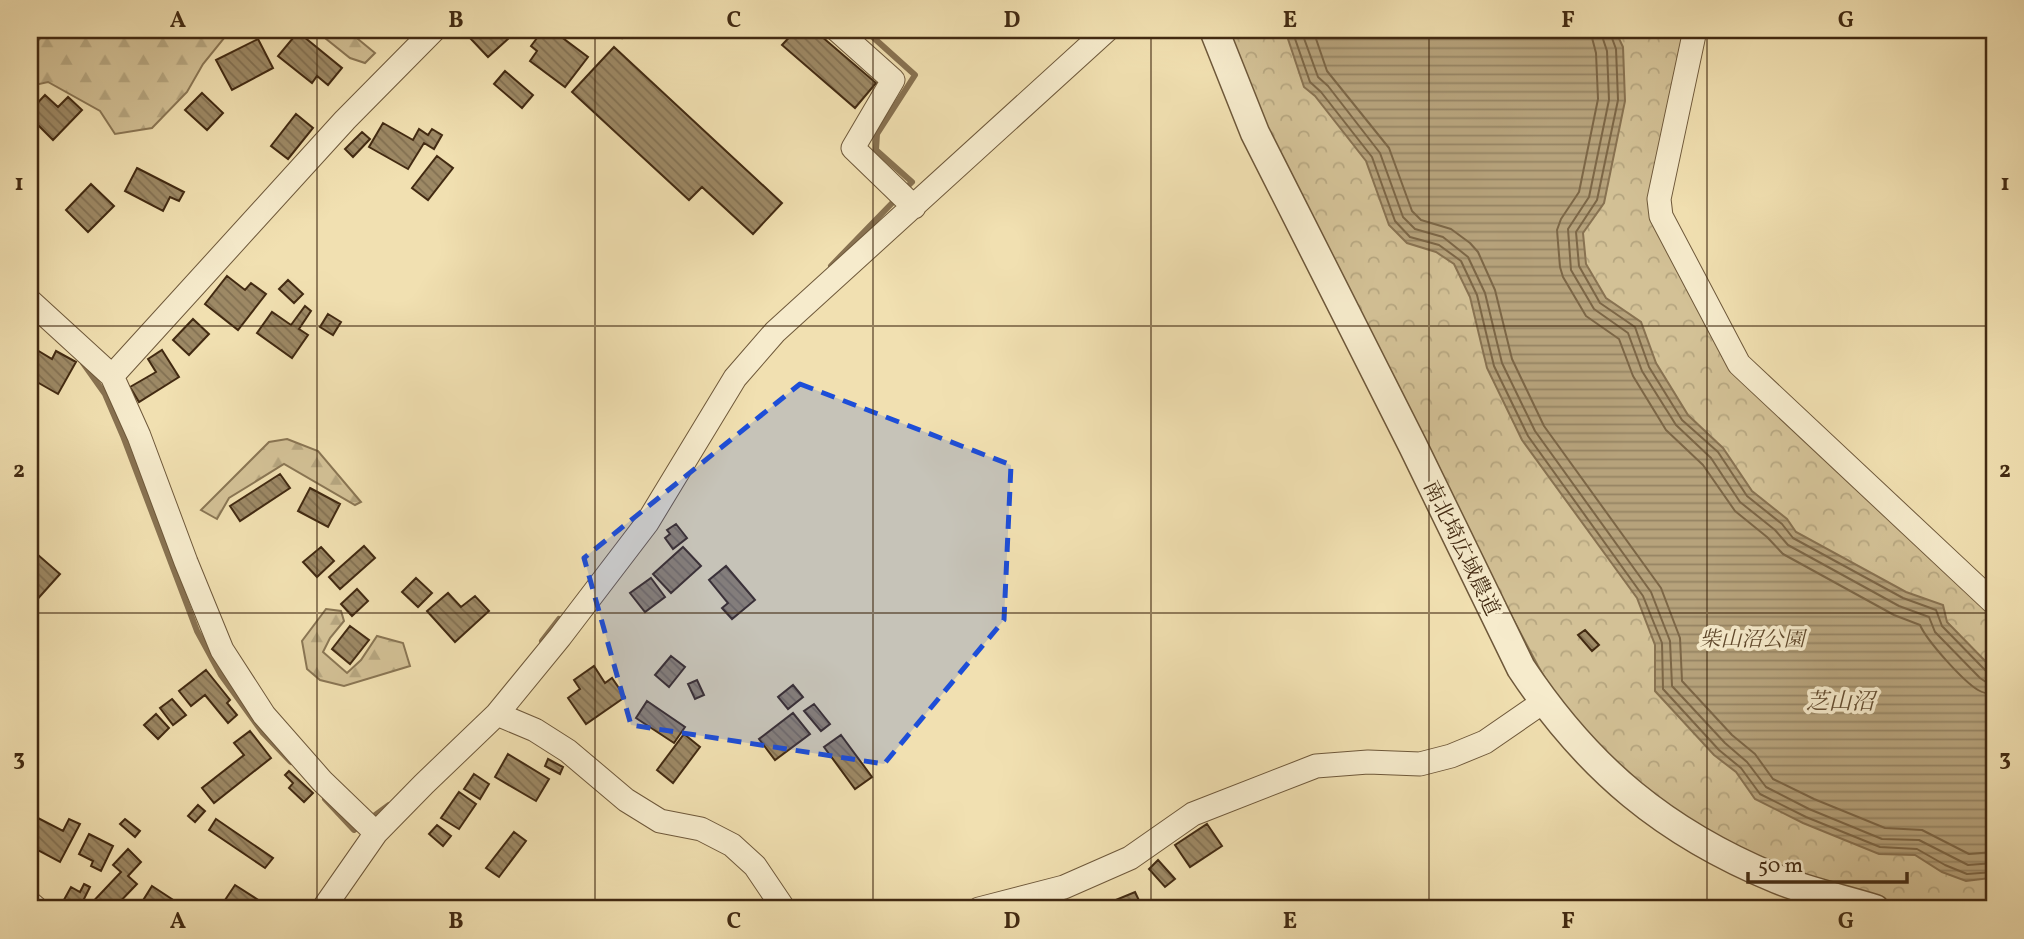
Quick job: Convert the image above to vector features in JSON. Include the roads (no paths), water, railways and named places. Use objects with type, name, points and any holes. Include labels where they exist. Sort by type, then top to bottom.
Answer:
[{"type":"street","points":[[112,376],[345,120],[434,30]]},
{"type":"street","points":[[837,30],[892,80],[853,148],[914,207]]},
{"type":"street","points":[[323,909],[376,834],[497,714],[647,523],[735,378],[775,332],[1107,30]]},
{"type":"street","name":"南北埼広域農道","points":[[1214,30],[1255,133],[1413,446],[1521,668],[1543,702],[1595,763],[1653,813],[1700,843],[1779,880],[1875,909]]},
{"type":"street","points":[[1695,30],[1660,200],[1661,216],[1739,364],[1883,496],[1994,603]]},
{"type":"street","points":[[30,301],[112,376],[139,436],[222,650],[264,715],[321,781],[376,834]]},
{"type":"street","points":[[979,909],[1064,887],[1130,858],[1193,814],[1316,766],[1368,762],[1420,764],[1451,756],[1485,742],[1543,702]]},
{"type":"street","points":[[497,714],[535,730],[557,744],[626,800],[660,821],[701,829],[732,845],[755,866],[784,909]]},
{"type":"street","points":[[30,903],[37,909]]},
{"type":"water","name":"芝山沼","points":[[1285,30],[1615,30],[1623,47],[1625,101],[1604,203],[1583,233],[1586,264],[1606,298],[1641,322],[1656,363],[1688,415],[1723,448],[1752,491],[1787,519],[1796,532],[1906,592],[1943,605],[1947,622],[1994,670],[1994,880],[1990,878],[1966,881],[1942,872],[1915,855],[1879,854],[1803,823],[1755,799],[1736,772],[1714,755],[1655,691],[1655,645],[1637,598],[1522,440],[1487,368],[1470,297],[1454,264],[1436,252],[1407,243],[1389,225],[1366,161],[1315,96],[1304,87]]},
{"type":"waterway","points":[[865,30],[915,75],[877,134],[876,150],[912,182],[904,190]]},
{"type":"waterway","points":[[831,266],[897,198]]},
{"type":"waterway","points":[[83,363],[105,394],[123,436],[197,631],[221,675],[263,733],[291,762]]},
{"type":"waterway","points":[[542,641],[559,619]]},
{"type":"waterway","points":[[325,799],[354,830],[361,825]]},
{"type":"waterway","points":[[370,819],[389,805]]},
{"type":"park label","name":"柴山沼公園","points":[[1752,639]]}]
